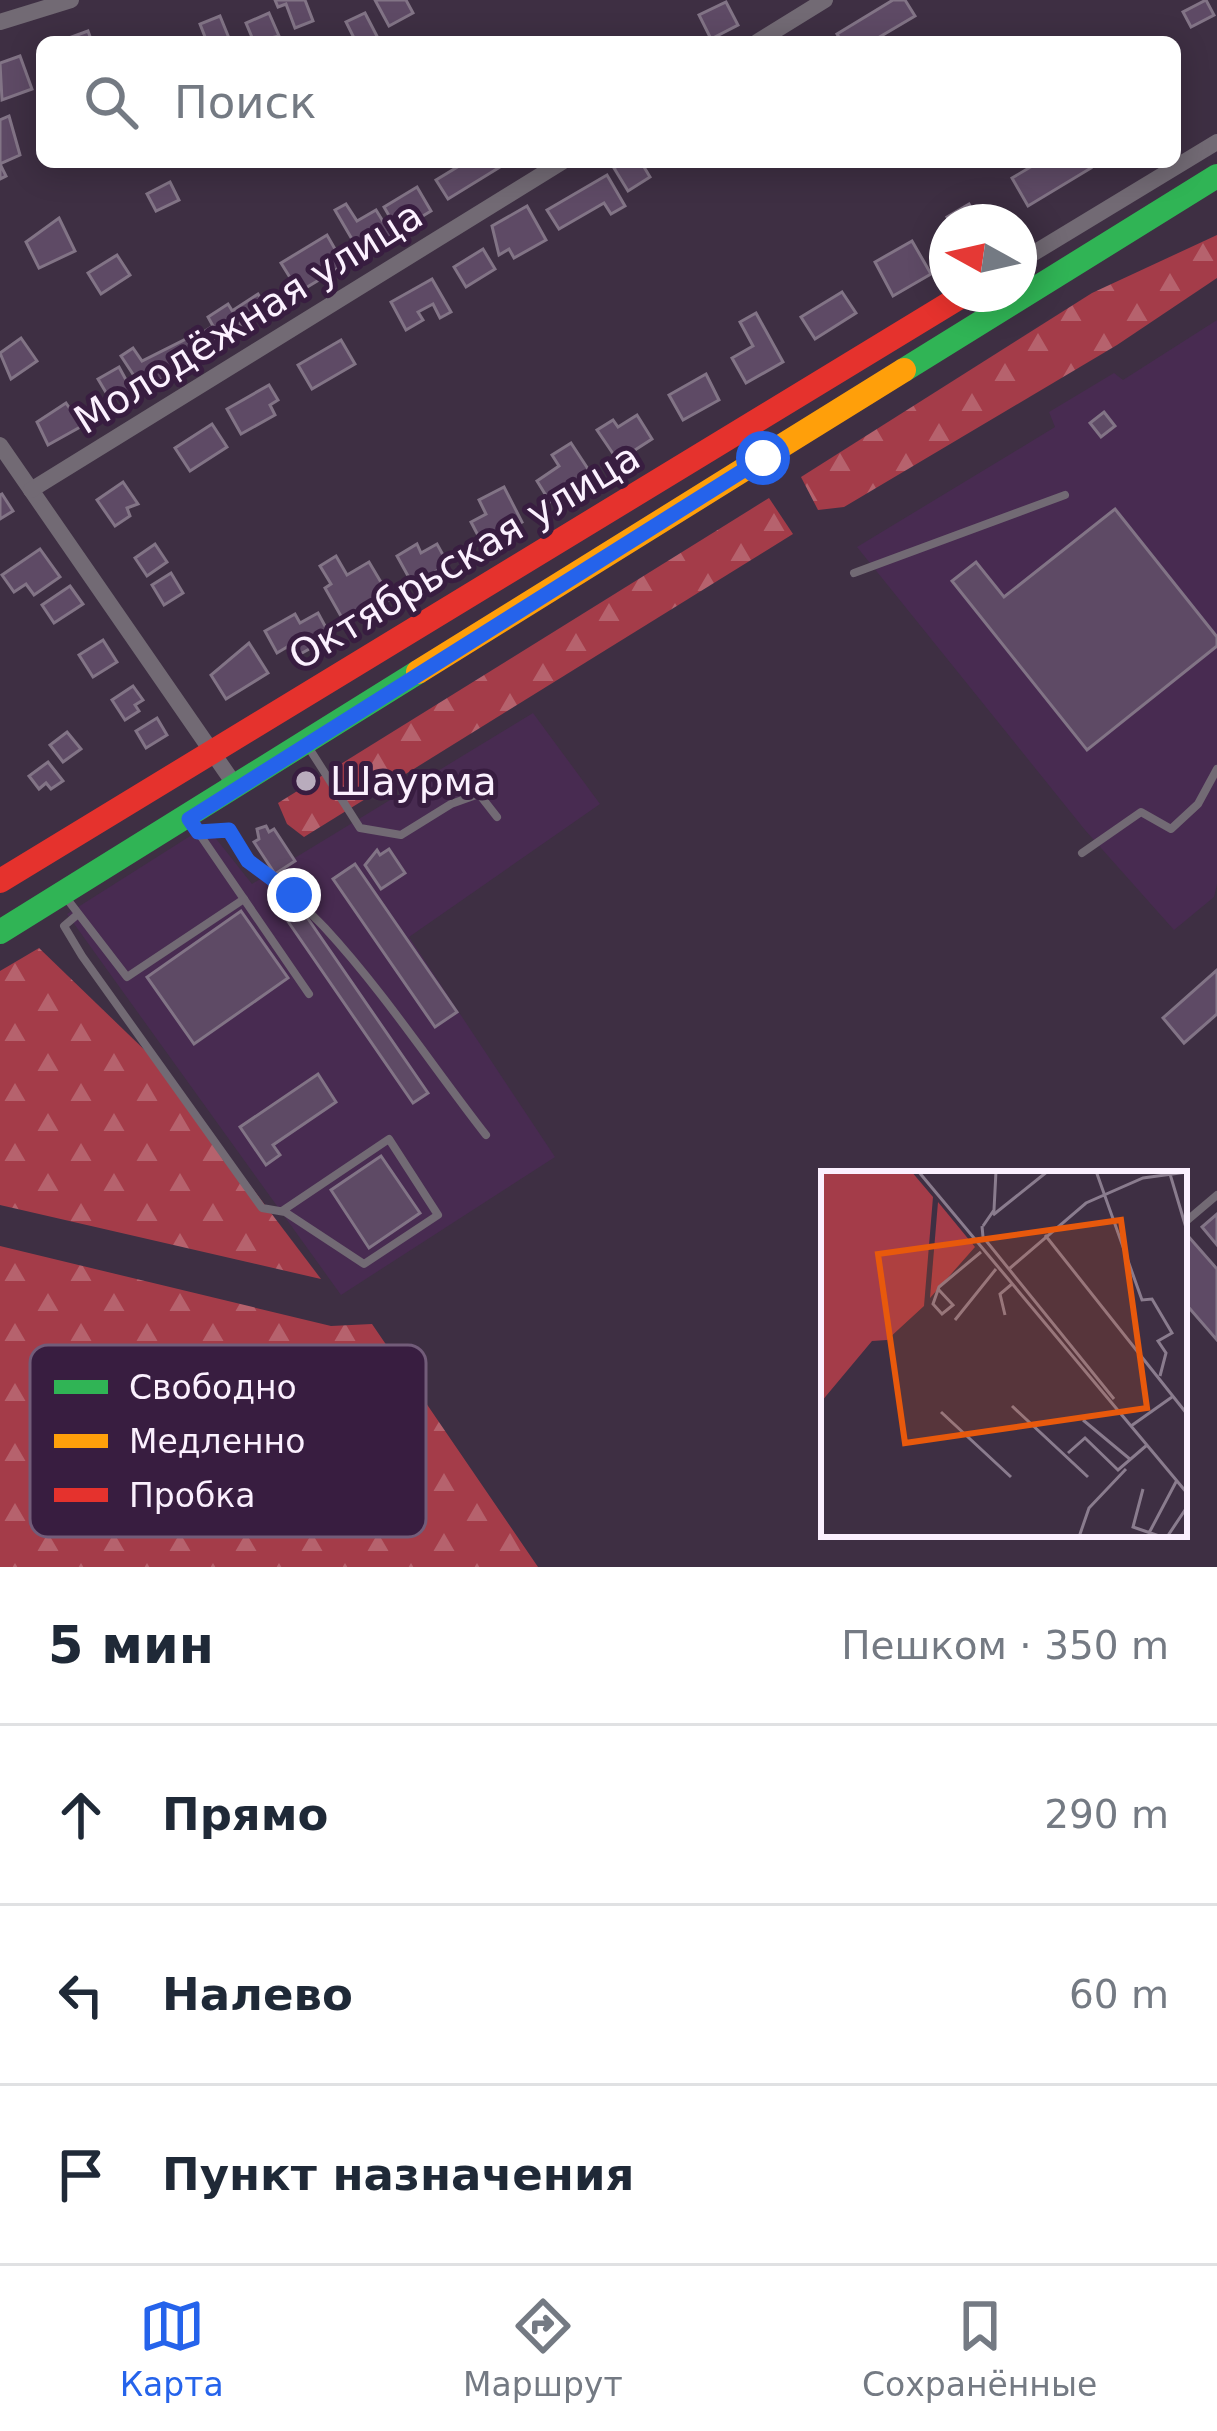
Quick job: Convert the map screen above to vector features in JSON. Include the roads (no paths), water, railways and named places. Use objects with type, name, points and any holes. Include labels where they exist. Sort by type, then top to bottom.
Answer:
[{"type":"main road","points":[[0,932],[70,904],[194,826],[236,788],[1217,176]]},
{"type":"main road","name":"Октябрьская улица","points":[[0,881],[935,312]]},
{"type":"street","points":[[0,22],[71,0]]},
{"type":"street","points":[[767,36],[825,0]]},
{"type":"street","points":[[1181,164],[1217,142]]},
{"type":"street","name":"Молодёжная улица","points":[[31,490],[552,168]]},
{"type":"street","points":[[1037,251],[1174,168]]},
{"type":"street","points":[[0,445],[236,788]]},
{"type":"lane","points":[[854,573],[1066,495]]},
{"type":"lane","points":[[307,744],[360,828],[401,835],[451,804],[479,794],[497,818]]},
{"type":"lane","points":[[1082,853],[1141,812],[1171,829],[1198,804],[1217,770]]},
{"type":"lane","points":[[194,826],[309,994]]},
{"type":"lane","points":[[194,826],[229,830],[248,861],[294,895],[329,932],[486,1136]]},
{"type":"lane","points":[[70,904],[127,976],[244,899]]},
{"type":"lane","points":[[70,904],[64,926],[82,956],[262,1208],[282,1211],[364,1264],[438,1215],[389,1139],[282,1211]]},
{"type":"lane","points":[[1187,1220],[1217,1195]]},
{"type":"place","name":"Шаурма","points":[[306,781]]}]
